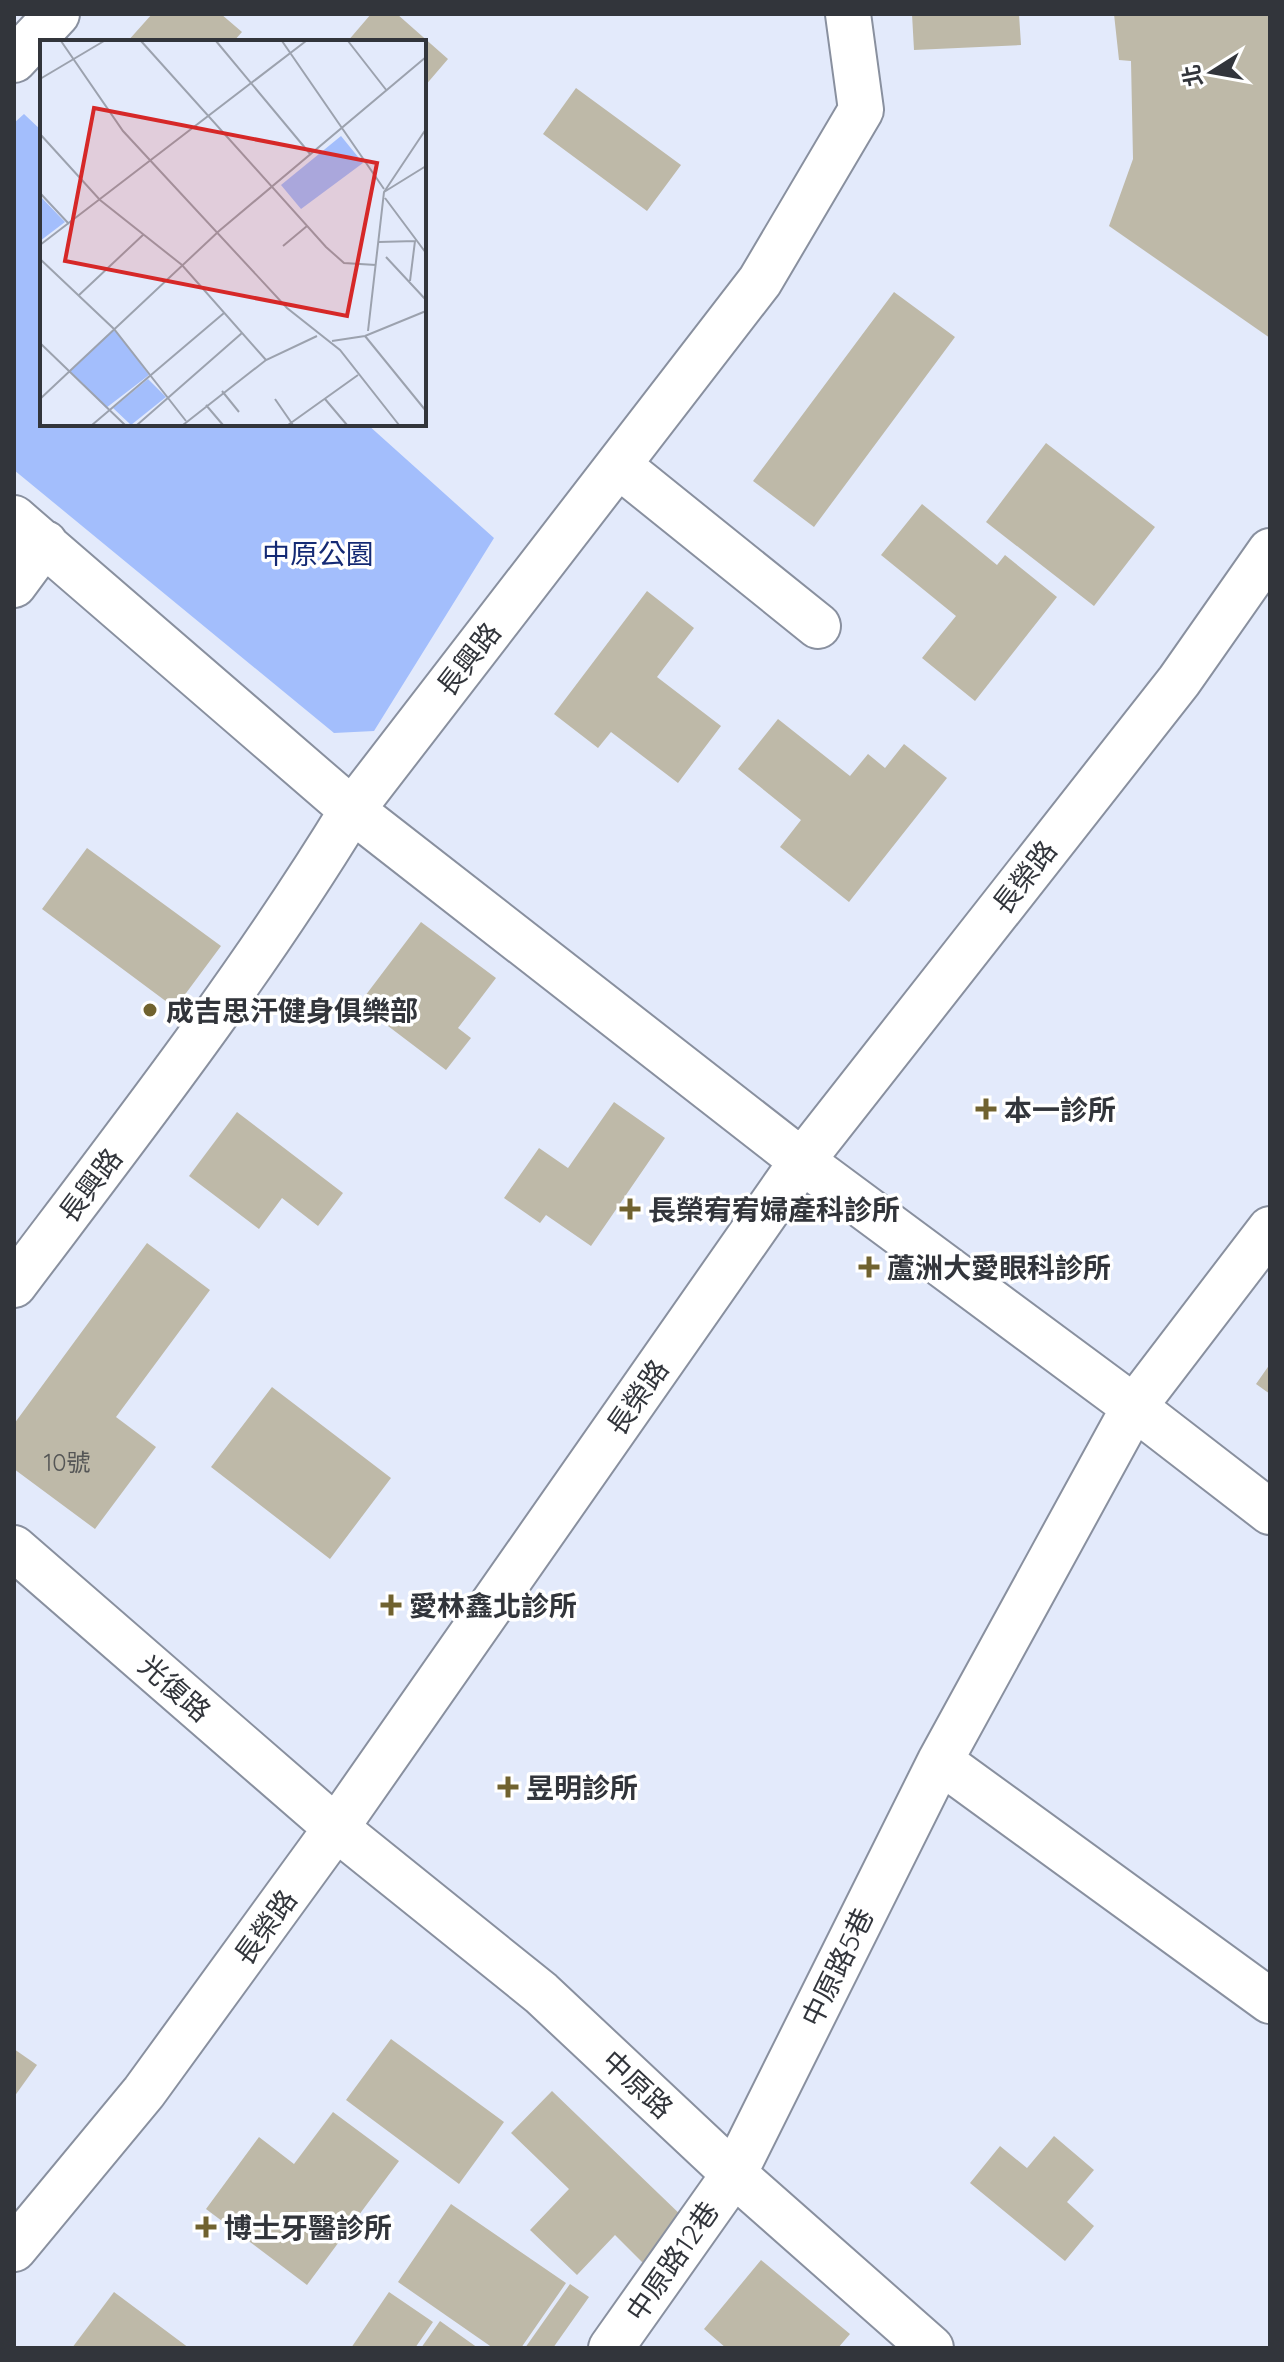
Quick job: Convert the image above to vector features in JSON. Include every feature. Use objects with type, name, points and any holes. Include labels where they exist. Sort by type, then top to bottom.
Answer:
[{"type":"street","points":[[14,60],[57,14]]},
{"type":"street","name":"長興路","points":[[14,1285],[234,989],[310,879],[352,810],[760,281],[861,110],[848,14]]},
{"type":"street","points":[[618,465],[818,626]]},
{"type":"street","points":[[14,585],[30,531],[352,810],[802,1161],[1270,1512]]},
{"type":"street","name":"長榮路","points":[[14,2249],[144,2092],[336,1828],[802,1161],[1179,681],[1270,551]]},
{"type":"street","name":"中原路5巷","points":[[734,2174],[940,1761],[1134,1407],[1270,1229]]},
{"type":"street","name":"光復路","points":[[14,1548],[336,1828]]},
{"type":"street","points":[[940,1761],[1270,2001]]},
{"type":"street","name":"中原路","points":[[336,1828],[541,1993],[734,2174],[931,2348]]},
{"type":"street","name":"中原路12巷","points":[[611,2348],[734,2174]]},
{"type":"green space","name":"中原公園","points":[[24,114],[40,129],[40,426],[369,426],[494,538],[374,731],[334,733],[14,470],[14,123]]},
{"type":"building","points":[[152,14],[221,14],[242,32],[235,40],[129,40]]},
{"type":"building","points":[[371,14],[397,14],[448,59],[426,85],[426,40],[349,40]]},
{"type":"building","points":[[912,14],[1019,14],[1021,45],[914,50]]},
{"type":"building","points":[[1114,14],[1270,14],[1270,338],[1109,226],[1133,159],[1131,61],[1119,60]]},
{"type":"building","points":[[576,88],[681,165],[647,211],[543,134]]},
{"type":"building","points":[[894,292],[955,337],[814,527],[753,481]]},
{"type":"building","points":[[1046,443],[1155,527],[1094,606],[986,522]]},
{"type":"building","points":[[922,504],[997,565],[1005,555],[1057,597],[975,701],[922,658],[956,616],[881,555]]},
{"type":"building","points":[[647,591],[694,628],[657,677],[721,726],[678,783],[611,732],[598,748],[554,714]]},
{"type":"building","points":[[778,719],[850,776],[868,754],[885,768],[904,744],[947,778],[849,902],[780,847],[801,820],[738,769]]},
{"type":"building","points":[[87,848],[221,946],[175,1008],[42,909]]},
{"type":"building","points":[[421,922],[496,978],[458,1028],[471,1038],[446,1070],[359,1004]]},
{"type":"building","points":[[614,1102],[665,1138],[591,1246],[546,1215],[540,1223],[504,1198],[539,1148],[568,1168]]},
{"type":"building","points":[[237,1112],[343,1193],[318,1226],[282,1198],[259,1229],[189,1176]]},
{"type":"building","points":[[147,1243],[210,1290],[116,1417],[156,1447],[95,1529],[14,1469],[14,1424]]},
{"type":"building","points":[[1270,1364],[1270,1394],[1256,1384]]},
{"type":"building","points":[[272,1387],[391,1478],[330,1559],[211,1467]]},
{"type":"building","points":[[391,2039],[504,2122],[459,2184],[346,2100]]},
{"type":"building","points":[[14,2049],[37,2065],[14,2097]]},
{"type":"building","points":[[552,2091],[685,2219],[643,2263],[615,2235],[577,2275],[530,2230],[569,2189],[511,2133]]},
{"type":"building","points":[[333,2112],[399,2161],[307,2285],[206,2209],[259,2137],[294,2164]]},
{"type":"building","points":[[1054,2136],[1094,2170],[1067,2202],[1094,2226],[1065,2261],[970,2183],[1000,2146],[1027,2168]]},
{"type":"building","points":[[451,2204],[566,2283],[521,2348],[493,2348],[398,2282]]},
{"type":"building","points":[[761,2260],[850,2334],[838,2348],[726,2348],[704,2329]]},
{"type":"building","points":[[570,2284],[589,2297],[553,2348],[525,2348]]},
{"type":"building","points":[[114,2292],[189,2348],[72,2348]]},
{"type":"building","points":[[389,2292],[433,2322],[415,2348],[351,2348]]},
{"type":"building","points":[[440,2321],[478,2348],[421,2348]]},
{"type":"place","name":"成吉思汗健身俱樂部","points":[[150,1010]]},
{"type":"place","name":"本一診所","points":[[986,1109]]},
{"type":"place","name":"長榮宥宥婦產科診所","points":[[630,1209]]},
{"type":"place","name":"蘆洲大愛眼科診所","points":[[869,1267]]},
{"type":"place","name":"愛林鑫北診所","points":[[391,1605]]},
{"type":"place","name":"昱明診所","points":[[508,1787]]},
{"type":"place","name":"博士牙醫診所","points":[[206,2227]]}]
